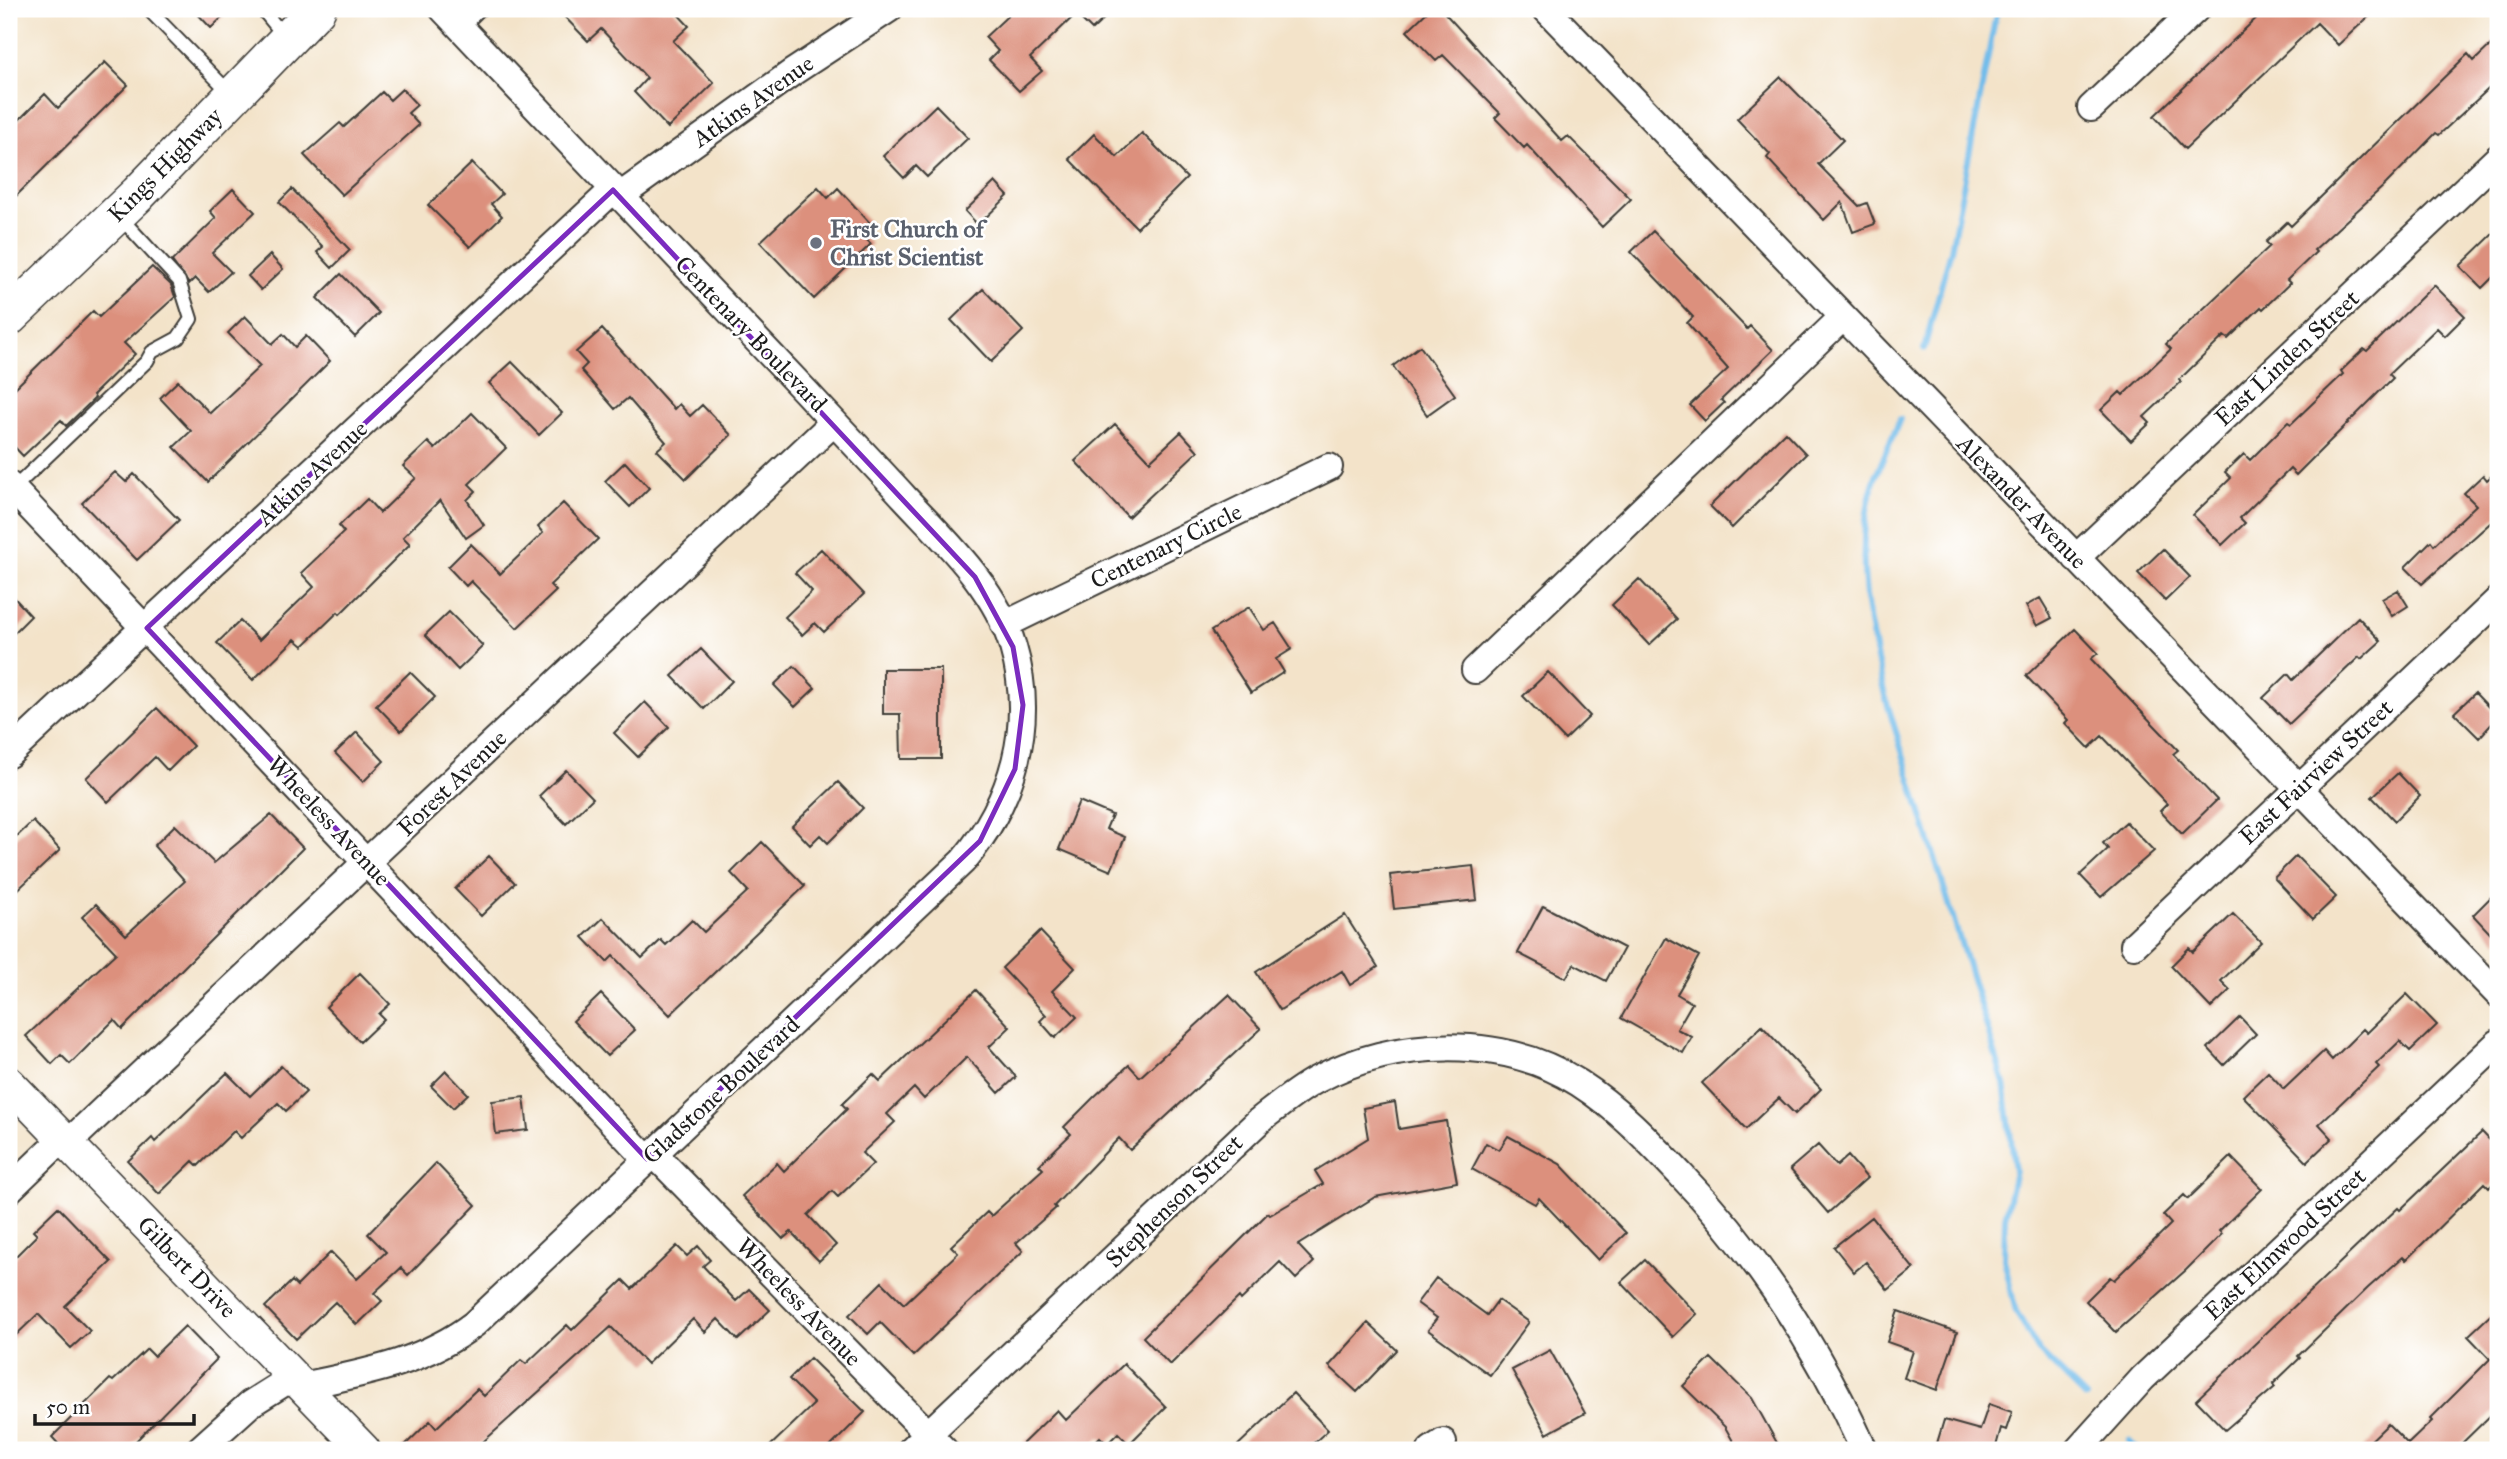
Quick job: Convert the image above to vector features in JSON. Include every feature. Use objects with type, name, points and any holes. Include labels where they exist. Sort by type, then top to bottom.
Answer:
[{"type":"main road","name":"Kings Highway","points":[[9,317],[234,97],[317,9]]},
{"type":"street","name":"Atkins Avenue","points":[[9,754],[616,193],[889,9]]},
{"type":"street","name":"Alexander Avenue","points":[[1546,9],[2498,994]]},
{"type":"street","points":[[2091,108],[2196,9]]},
{"type":"street","name":"Centenary Boulevard","points":[[452,18],[834,422],[975,577],[1004,625],[1013,647],[1021,684]]},
{"type":"street","name":"East Linden Street","points":[[2076,558],[2498,158]]},
{"type":"street","points":[[1475,670],[1843,317]]},
{"type":"street","name":"Forest Avenue","points":[[9,1190],[368,863],[834,422]]},
{"type":"street","name":"Centenary Circle","points":[[1004,625],[1329,467]]},
{"type":"street","name":"Wheeless Avenue","points":[[11,487],[368,863],[928,1445]]},
{"type":"street","name":"East Fairview Street","points":[[2134,945],[2498,600]]},
{"type":"street","name":"Gladstone Boulevard","points":[[199,1450],[250,1404],[297,1382],[412,1359],[447,1345],[474,1324],[980,841],[1001,807],[1015,769],[1021,729],[1021,684]]},
{"type":"street","name":"East Elmwood Street","points":[[2078,1450],[2144,1378],[2498,1043]]},
{"type":"street","name":"Stephenson Street","points":[[928,1445],[1259,1120],[1297,1091],[1358,1062],[1401,1051],[1445,1047],[1487,1051],[1539,1063],[1577,1081],[1631,1123],[1707,1202],[1737,1238],[1808,1338],[1838,1393],[1864,1450]]},
{"type":"street","name":"Gilbert Drive","points":[[9,1083],[364,1450]]},
{"type":"lane","points":[[148,9],[234,97]]},
{"type":"lane","points":[[262,9],[288,40]]},
{"type":"lane","points":[[452,18],[480,9]]},
{"type":"lane","points":[[11,487],[147,361],[152,352],[178,338],[191,319],[179,281],[117,214]]},
{"type":"highlighted area","points":[[613,190],[975,577],[1013,647],[1023,705],[1015,769],[980,841],[647,1159],[147,628]]},
{"type":"building","points":[[193,9],[231,9],[211,28]]},
{"type":"building","points":[[557,9],[673,9],[689,26],[673,41],[714,83],[668,128],[634,92],[647,78],[601,29],[588,41]]},
{"type":"building","points":[[1015,9],[1114,9],[1092,30],[1076,14],[1030,58],[1042,71],[1019,91],[989,60],[998,51],[985,37]]},
{"type":"building","points":[[1430,9],[1441,9],[1562,141],[1568,136],[1631,199],[1602,227],[1527,145],[1524,148],[1495,118],[1500,113],[1443,55],[1436,61],[1407,31]]},
{"type":"building","points":[[2266,9],[2377,9],[2338,45],[2317,23],[2185,149],[2154,116]]},
{"type":"building","points":[[2498,38],[2498,80],[2439,135],[2436,133],[2386,184],[2314,250],[2316,252],[2287,280],[2290,283],[2263,309],[2261,307],[2228,339],[2224,336],[2179,380],[2181,382],[2144,417],[2150,423],[2131,441],[2101,410],[2120,392],[2123,395],[2171,349],[2166,344],[2270,246],[2266,242],[2287,222],[2291,226],[2468,54],[2474,61]]},
{"type":"building","points":[[105,62],[128,85],[9,203],[9,130],[45,94],[58,108]]},
{"type":"building","points":[[1781,77],[1843,140],[1818,164],[1859,206],[1867,203],[1875,224],[1853,232],[1842,202],[1824,220],[1767,158],[1770,154],[1737,119]]},
{"type":"building","points":[[402,89],[417,105],[408,113],[419,125],[342,195],[304,155],[340,123],[344,127],[382,92],[390,100]]},
{"type":"building","points":[[936,105],[968,138],[927,177],[916,166],[904,178],[883,156]]},
{"type":"building","points":[[1142,133],[1187,178],[1137,228],[1069,159],[1094,134],[1117,157]]},
{"type":"building","points":[[472,163],[502,194],[491,204],[502,216],[470,247],[428,205]]},
{"type":"building","points":[[995,182],[1008,196],[978,225],[965,211]]},
{"type":"building","name":"First Church of Christ Scientist","points":[[818,187],[828,198],[838,188],[870,223],[860,233],[871,244],[814,299],[760,242]]},
{"type":"building","points":[[233,189],[255,212],[212,253],[231,272],[209,292],[195,278],[189,284],[172,261],[216,218],[210,211]]},
{"type":"building","points":[[292,189],[350,250],[332,268],[317,252],[323,247],[279,202]]},
{"type":"building","points":[[2498,229],[2498,272],[2482,288],[2460,266]]},
{"type":"building","points":[[1653,231],[1747,329],[1750,326],[1773,350],[1721,400],[1724,403],[1705,421],[1690,405],[1728,369],[1687,323],[1693,317],[1631,252]]},
{"type":"building","points":[[270,255],[283,269],[261,290],[248,276]]},
{"type":"building","points":[[152,267],[171,285],[175,297],[124,343],[135,354],[93,395],[95,398],[66,426],[61,420],[23,456],[9,441],[9,394],[93,311],[99,317]]},
{"type":"building","points":[[341,274],[379,313],[355,337],[317,298]]},
{"type":"building","points":[[2434,285],[2465,316],[2445,336],[2437,328],[2389,374],[2393,378],[2296,475],[2290,469],[2240,518],[2245,523],[2222,545],[2193,515],[2231,478],[2225,472],[2244,454],[2250,460],[2288,422],[2291,424],[2343,374],[2341,371],[2364,349],[2367,351]]},
{"type":"building","points":[[983,289],[1023,331],[991,362],[951,320]]},
{"type":"building","points":[[245,316],[272,344],[283,334],[295,347],[306,336],[330,361],[208,482],[174,447],[191,431],[160,398],[178,381],[210,413],[260,366],[228,333]]},
{"type":"building","points":[[602,329],[674,409],[679,404],[690,416],[702,405],[731,435],[686,479],[657,450],[666,442],[628,398],[615,409],[581,370],[587,364],[576,352]]},
{"type":"building","points":[[1420,346],[1455,395],[1427,415],[1393,366]]},
{"type":"building","points":[[512,362],[562,413],[539,435],[489,383]]},
{"type":"building","points":[[472,413],[506,448],[469,484],[476,491],[467,500],[484,525],[466,538],[440,500],[403,537],[410,544],[340,614],[338,612],[303,646],[295,639],[253,680],[217,643],[240,621],[259,640],[314,587],[301,573],[344,532],[339,526],[367,499],[380,513],[416,478],[403,466],[428,442],[435,449]]},
{"type":"building","points":[[1115,424],[1150,461],[1181,432],[1198,451],[1128,517],[1075,461]]},
{"type":"building","points":[[1785,432],[1806,454],[1732,528],[1710,506]]},
{"type":"building","points":[[625,462],[649,488],[630,507],[605,481]]},
{"type":"building","points":[[2498,470],[2498,516],[2422,584],[2405,567],[2431,541],[2434,545],[2476,505],[2464,493],[2483,475],[2487,480]]},
{"type":"building","points":[[115,472],[126,482],[134,474],[179,520],[137,560],[82,503]]},
{"type":"building","points":[[563,503],[598,539],[550,585],[556,591],[517,628],[471,581],[466,586],[448,567],[471,544],[500,574],[543,533],[538,527]]},
{"type":"building","points":[[821,549],[864,594],[824,632],[815,623],[802,635],[785,617],[812,591],[795,573]]},
{"type":"building","points":[[2163,549],[2190,577],[2165,601],[2138,573]]},
{"type":"building","points":[[1639,579],[1677,619],[1649,645],[1612,605]]},
{"type":"building","points":[[2398,590],[2408,606],[2392,616],[2382,599]]},
{"type":"building","points":[[9,592],[31,616],[9,638]]},
{"type":"building","points":[[2040,598],[2052,618],[2037,626],[2026,606]]},
{"type":"building","points":[[1249,607],[1264,630],[1275,623],[1292,649],[1276,659],[1284,672],[1251,693],[1211,631]]},
{"type":"building","points":[[449,612],[483,646],[458,670],[425,635]]},
{"type":"building","points":[[2358,617],[2381,641],[2361,659],[2359,657],[2289,724],[2263,698],[2288,674],[2293,680]]},
{"type":"building","points":[[2075,629],[2098,653],[2091,659],[2178,750],[2173,754],[2217,800],[2182,834],[2160,811],[2167,804],[2102,736],[2089,748],[2065,723],[2068,720],[2026,676]]},
{"type":"building","points":[[701,649],[732,681],[704,709],[672,676]]},
{"type":"building","points":[[794,666],[815,688],[795,707],[774,685]]},
{"type":"building","points":[[883,669],[941,669],[941,759],[901,759],[900,714],[883,714]]},
{"type":"building","points":[[410,672],[435,697],[401,731],[376,705]]},
{"type":"building","points":[[1548,672],[1590,716],[1565,740],[1523,696]]},
{"type":"building","points":[[2475,693],[2498,717],[2479,738],[2454,713]]},
{"type":"building","points":[[645,702],[669,727],[638,757],[614,733]]},
{"type":"building","points":[[157,708],[193,746],[168,771],[155,757],[108,802],[86,778]]},
{"type":"building","points":[[357,732],[384,761],[363,782],[335,753]]},
{"type":"building","points":[[566,770],[593,798],[566,824],[539,796]]},
{"type":"building","points":[[2398,773],[2420,796],[2395,821],[2372,797]]},
{"type":"building","points":[[838,782],[863,808],[828,843],[820,835],[810,845],[792,826]]},
{"type":"building","points":[[1079,801],[1112,815],[1106,829],[1125,837],[1111,871],[1059,849]]},
{"type":"building","points":[[271,815],[303,848],[122,1029],[114,1020],[70,1064],[61,1055],[52,1064],[26,1036],[116,953],[82,917],[96,904],[126,935],[185,881],[154,846],[175,825],[214,863]]},
{"type":"building","points":[[33,821],[60,850],[9,898],[9,844]]},
{"type":"building","points":[[2126,822],[2154,851],[2101,897],[2080,875],[2108,849],[2103,843]]},
{"type":"building","points":[[762,842],[805,886],[670,1015],[613,956],[607,962],[583,937],[603,918],[642,958],[661,940],[666,945],[692,920],[704,932],[748,891],[731,873]]},
{"type":"building","points":[[489,856],[515,883],[481,916],[455,889]]},
{"type":"building","points":[[2296,856],[2336,897],[2313,919],[2274,878]]},
{"type":"building","points":[[1473,866],[1477,900],[1394,909],[1390,875]]},
{"type":"building","points":[[2498,890],[2498,942],[2473,915]]},
{"type":"building","points":[[1543,906],[1624,948],[1606,981],[1574,964],[1566,978],[1518,953]]},
{"type":"building","points":[[2233,914],[2261,942],[2221,981],[2230,990],[2211,1008],[2171,966],[2189,948],[2193,952]]},
{"type":"building","points":[[1345,915],[1378,967],[1350,985],[1342,971],[1280,1010],[1256,972]]},
{"type":"building","points":[[1040,931],[1075,968],[1052,991],[1077,1017],[1055,1038],[1040,1021],[1046,1015],[1002,968]]},
{"type":"building","points":[[1666,938],[1699,956],[1677,994],[1692,1003],[1677,1029],[1692,1037],[1683,1053],[1621,1018]]},
{"type":"building","points":[[360,973],[390,1004],[379,1014],[384,1019],[360,1042],[326,1007]]},
{"type":"building","points":[[976,990],[1010,1027],[989,1047],[1016,1077],[999,1093],[967,1057],[924,1099],[914,1088],[887,1114],[895,1122],[862,1153],[873,1164],[838,1197],[832,1191],[808,1215],[836,1245],[819,1261],[791,1232],[783,1239],[742,1196],[777,1163],[784,1171],[847,1109],[842,1104],[873,1074],[880,1081]]},
{"type":"building","points":[[601,994],[635,1030],[607,1056],[573,1021]]},
{"type":"building","points":[[2407,994],[2437,1025],[2410,1051],[2400,1041],[2376,1064],[2379,1067],[2319,1124],[2332,1138],[2307,1162],[2243,1096],[2268,1072],[2284,1089],[2324,1051],[2332,1060],[2363,1029],[2367,1033]]},
{"type":"building","points":[[1229,995],[1261,1029],[1130,1150],[1119,1138],[1054,1206],[1056,1208],[1016,1243],[1023,1251],[913,1356],[880,1322],[868,1334],[849,1315],[882,1282],[904,1304],[958,1253],[951,1246],[987,1212],[991,1216],[1043,1169],[1039,1165],[1071,1134],[1064,1127],[1094,1097],[1129,1065],[1140,1077]]},
{"type":"building","points":[[2240,1017],[2256,1034],[2224,1065],[2208,1048]]},
{"type":"building","points":[[1762,1026],[1821,1089],[1795,1114],[1779,1098],[1746,1129],[1702,1083]]},
{"type":"building","points":[[281,1066],[306,1092],[286,1111],[278,1103],[241,1138],[234,1131],[198,1166],[193,1161],[159,1194],[128,1161],[152,1138],[155,1142],[227,1073],[250,1096]]},
{"type":"building","points":[[446,1071],[468,1094],[453,1108],[431,1086]]},
{"type":"building","points":[[524,1097],[528,1130],[496,1134],[492,1101]]},
{"type":"building","points":[[1395,1102],[1399,1129],[1446,1121],[1457,1182],[1375,1197],[1298,1245],[1314,1262],[1296,1279],[1280,1262],[1241,1300],[1239,1297],[1170,1365],[1143,1337],[1268,1213],[1270,1215],[1323,1184],[1315,1171],[1368,1138],[1363,1108]]},
{"type":"building","points":[[2482,1132],[2498,1149],[2498,1178],[2489,1188],[2484,1183],[2406,1260],[2403,1257],[2368,1288],[2298,1356],[2300,1358],[2273,1384],[2275,1387],[2225,1430],[2196,1400],[2369,1235],[2398,1208],[2400,1210]]},
{"type":"building","points":[[1508,1136],[1560,1164],[1626,1233],[1598,1260],[1539,1198],[1535,1204],[1472,1169],[1486,1143],[1499,1150]]},
{"type":"building","points":[[1818,1145],[1837,1166],[1848,1156],[1867,1178],[1828,1213],[1790,1169]]},
{"type":"building","points":[[2231,1157],[2262,1189],[2219,1231],[2222,1234],[2186,1270],[2116,1332],[2086,1301],[2110,1277],[2114,1280],[2171,1224],[2163,1215],[2184,1195],[2188,1199]]},
{"type":"building","points":[[436,1163],[476,1205],[408,1275],[401,1268],[374,1293],[382,1301],[357,1325],[335,1302],[296,1339],[265,1307],[292,1281],[297,1286],[331,1252],[357,1279],[386,1252],[368,1234]]},
{"type":"building","points":[[58,1207],[111,1262],[65,1306],[90,1331],[71,1348],[38,1314],[9,1342],[9,1263],[37,1235],[33,1231]]},
{"type":"building","points":[[1872,1217],[1914,1269],[1888,1290],[1866,1262],[1854,1272],[1834,1247]]},
{"type":"building","points":[[677,1246],[687,1256],[698,1246],[710,1260],[703,1266],[736,1301],[749,1289],[770,1310],[738,1340],[718,1319],[705,1332],[693,1319],[647,1364],[611,1327],[474,1450],[400,1450],[430,1421],[436,1428],[477,1389],[484,1396],[521,1360],[526,1364],[567,1325],[572,1330],[623,1280],[632,1289]]},
{"type":"building","points":[[1645,1260],[1697,1314],[1673,1337],[1621,1282]]},
{"type":"building","points":[[1436,1278],[1487,1315],[1498,1300],[1529,1322],[1490,1375],[1428,1330],[1437,1318],[1417,1303]]},
{"type":"building","points":[[2498,1308],[2498,1408],[2455,1450],[2361,1450],[2388,1424],[2408,1444],[2432,1421],[2430,1419],[2490,1359],[2468,1336]]},
{"type":"building","points":[[1898,1311],[1957,1332],[1937,1390],[1904,1378],[1913,1351],[1887,1342]]},
{"type":"building","points":[[1368,1323],[1397,1350],[1357,1392],[1329,1366]]},
{"type":"building","points":[[185,1326],[217,1359],[127,1450],[64,1450],[52,1437],[110,1379],[113,1381],[147,1349],[154,1356]]},
{"type":"building","points":[[1550,1350],[1585,1413],[1547,1434],[1512,1370]]},
{"type":"building","points":[[810,1358],[865,1412],[827,1450],[766,1450],[814,1404],[789,1379]]},
{"type":"building","points":[[1711,1358],[1752,1398],[1781,1450],[1738,1450],[1725,1427],[1683,1386]]},
{"type":"building","points":[[1124,1364],[1166,1407],[1129,1444],[1118,1433],[1107,1444],[1100,1437],[1087,1450],[1016,1450],[1057,1410],[1066,1420]]},
{"type":"building","points":[[1293,1393],[1328,1430],[1306,1450],[1233,1450]]},
{"type":"building","points":[[1989,1404],[2012,1412],[2006,1430],[2001,1428],[1995,1450],[1935,1450],[1944,1420],[1980,1430]]},
{"type":"waterway","points":[[1924,349],[1951,250],[1997,9]]},
{"type":"waterway","points":[[1900,419],[1875,479],[1866,514],[1864,566],[1869,619],[1885,696],[2004,1083],[2015,1171],[2005,1218],[2004,1259],[2016,1312],[2038,1350],[2086,1397]]},
{"type":"waterway","points":[[2129,1441],[2138,1450]]},
{"type":"place","name":"First Church of Christ Scientist","points":[[816,243]]}]
